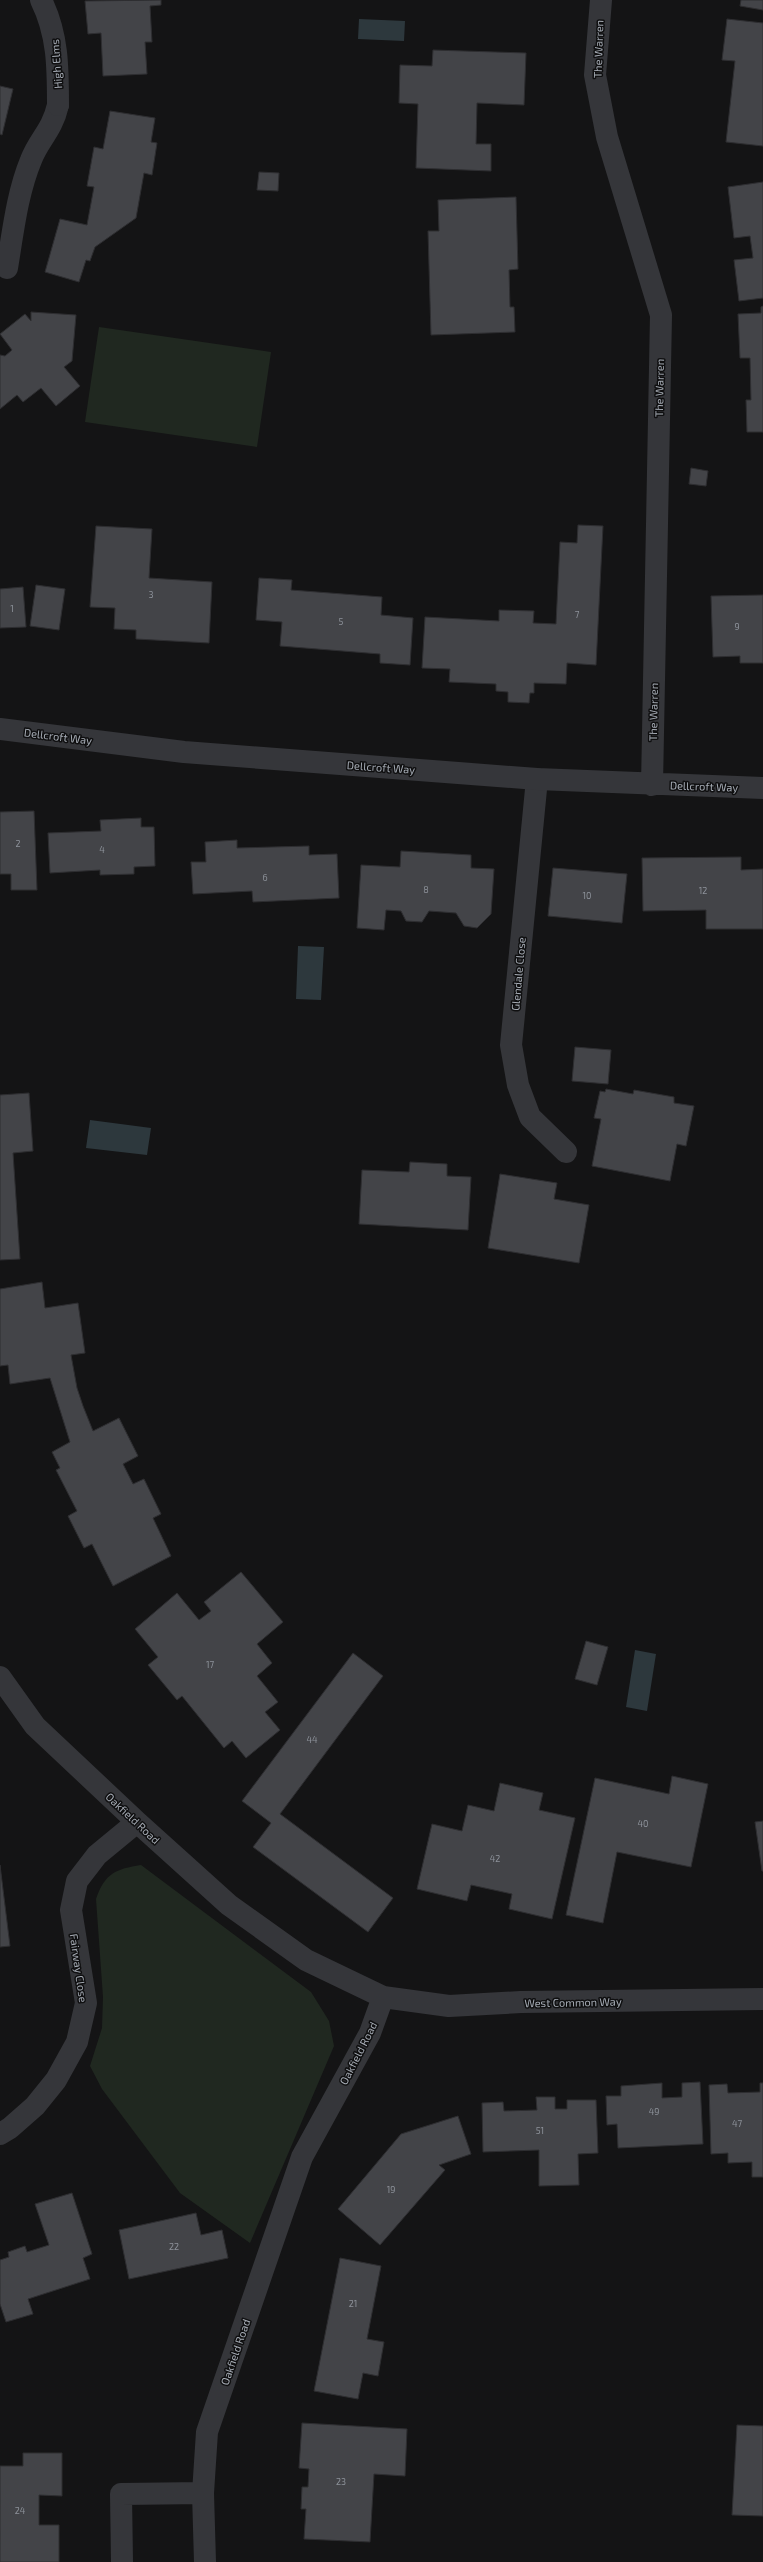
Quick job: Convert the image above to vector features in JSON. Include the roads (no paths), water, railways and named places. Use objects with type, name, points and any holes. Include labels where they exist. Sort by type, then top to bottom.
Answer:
[{"type":"street","name":"High Elms","points":[[7,268],[20,191],[31,159],[54,122],[58,105],[57,57],[53,32],[41,0]]},
{"type":"street","name":"The Warren","points":[[601,0],[595,75],[605,130],[661,315],[652,785]]},
{"type":"street","name":"Dellcroft Way","points":[[0,729],[184,752],[537,780],[763,788]]},
{"type":"street","name":"Glendale Close","points":[[537,780],[511,1045],[518,1085],[530,1117],[566,1152]]},
{"type":"street","name":"Oakfield Road","points":[[0,1677],[35,1726],[137,1822],[235,1910],[306,1960],[383,1997],[370,2033],[302,2157],[207,2432],[203,2493],[205,2562]]},
{"type":"street","name":"Fairway Close","points":[[0,2134],[10,2128],[35,2106],[56,2080],[77,2042],[86,2003],[71,1910],[77,1881],[97,1855],[137,1822]]},
{"type":"street","name":"West Common Way","points":[[383,1997],[449,2006],[521,2002],[763,1999]]},
{"type":"street","points":[[122,2562],[121,2494],[203,2493]]}]
